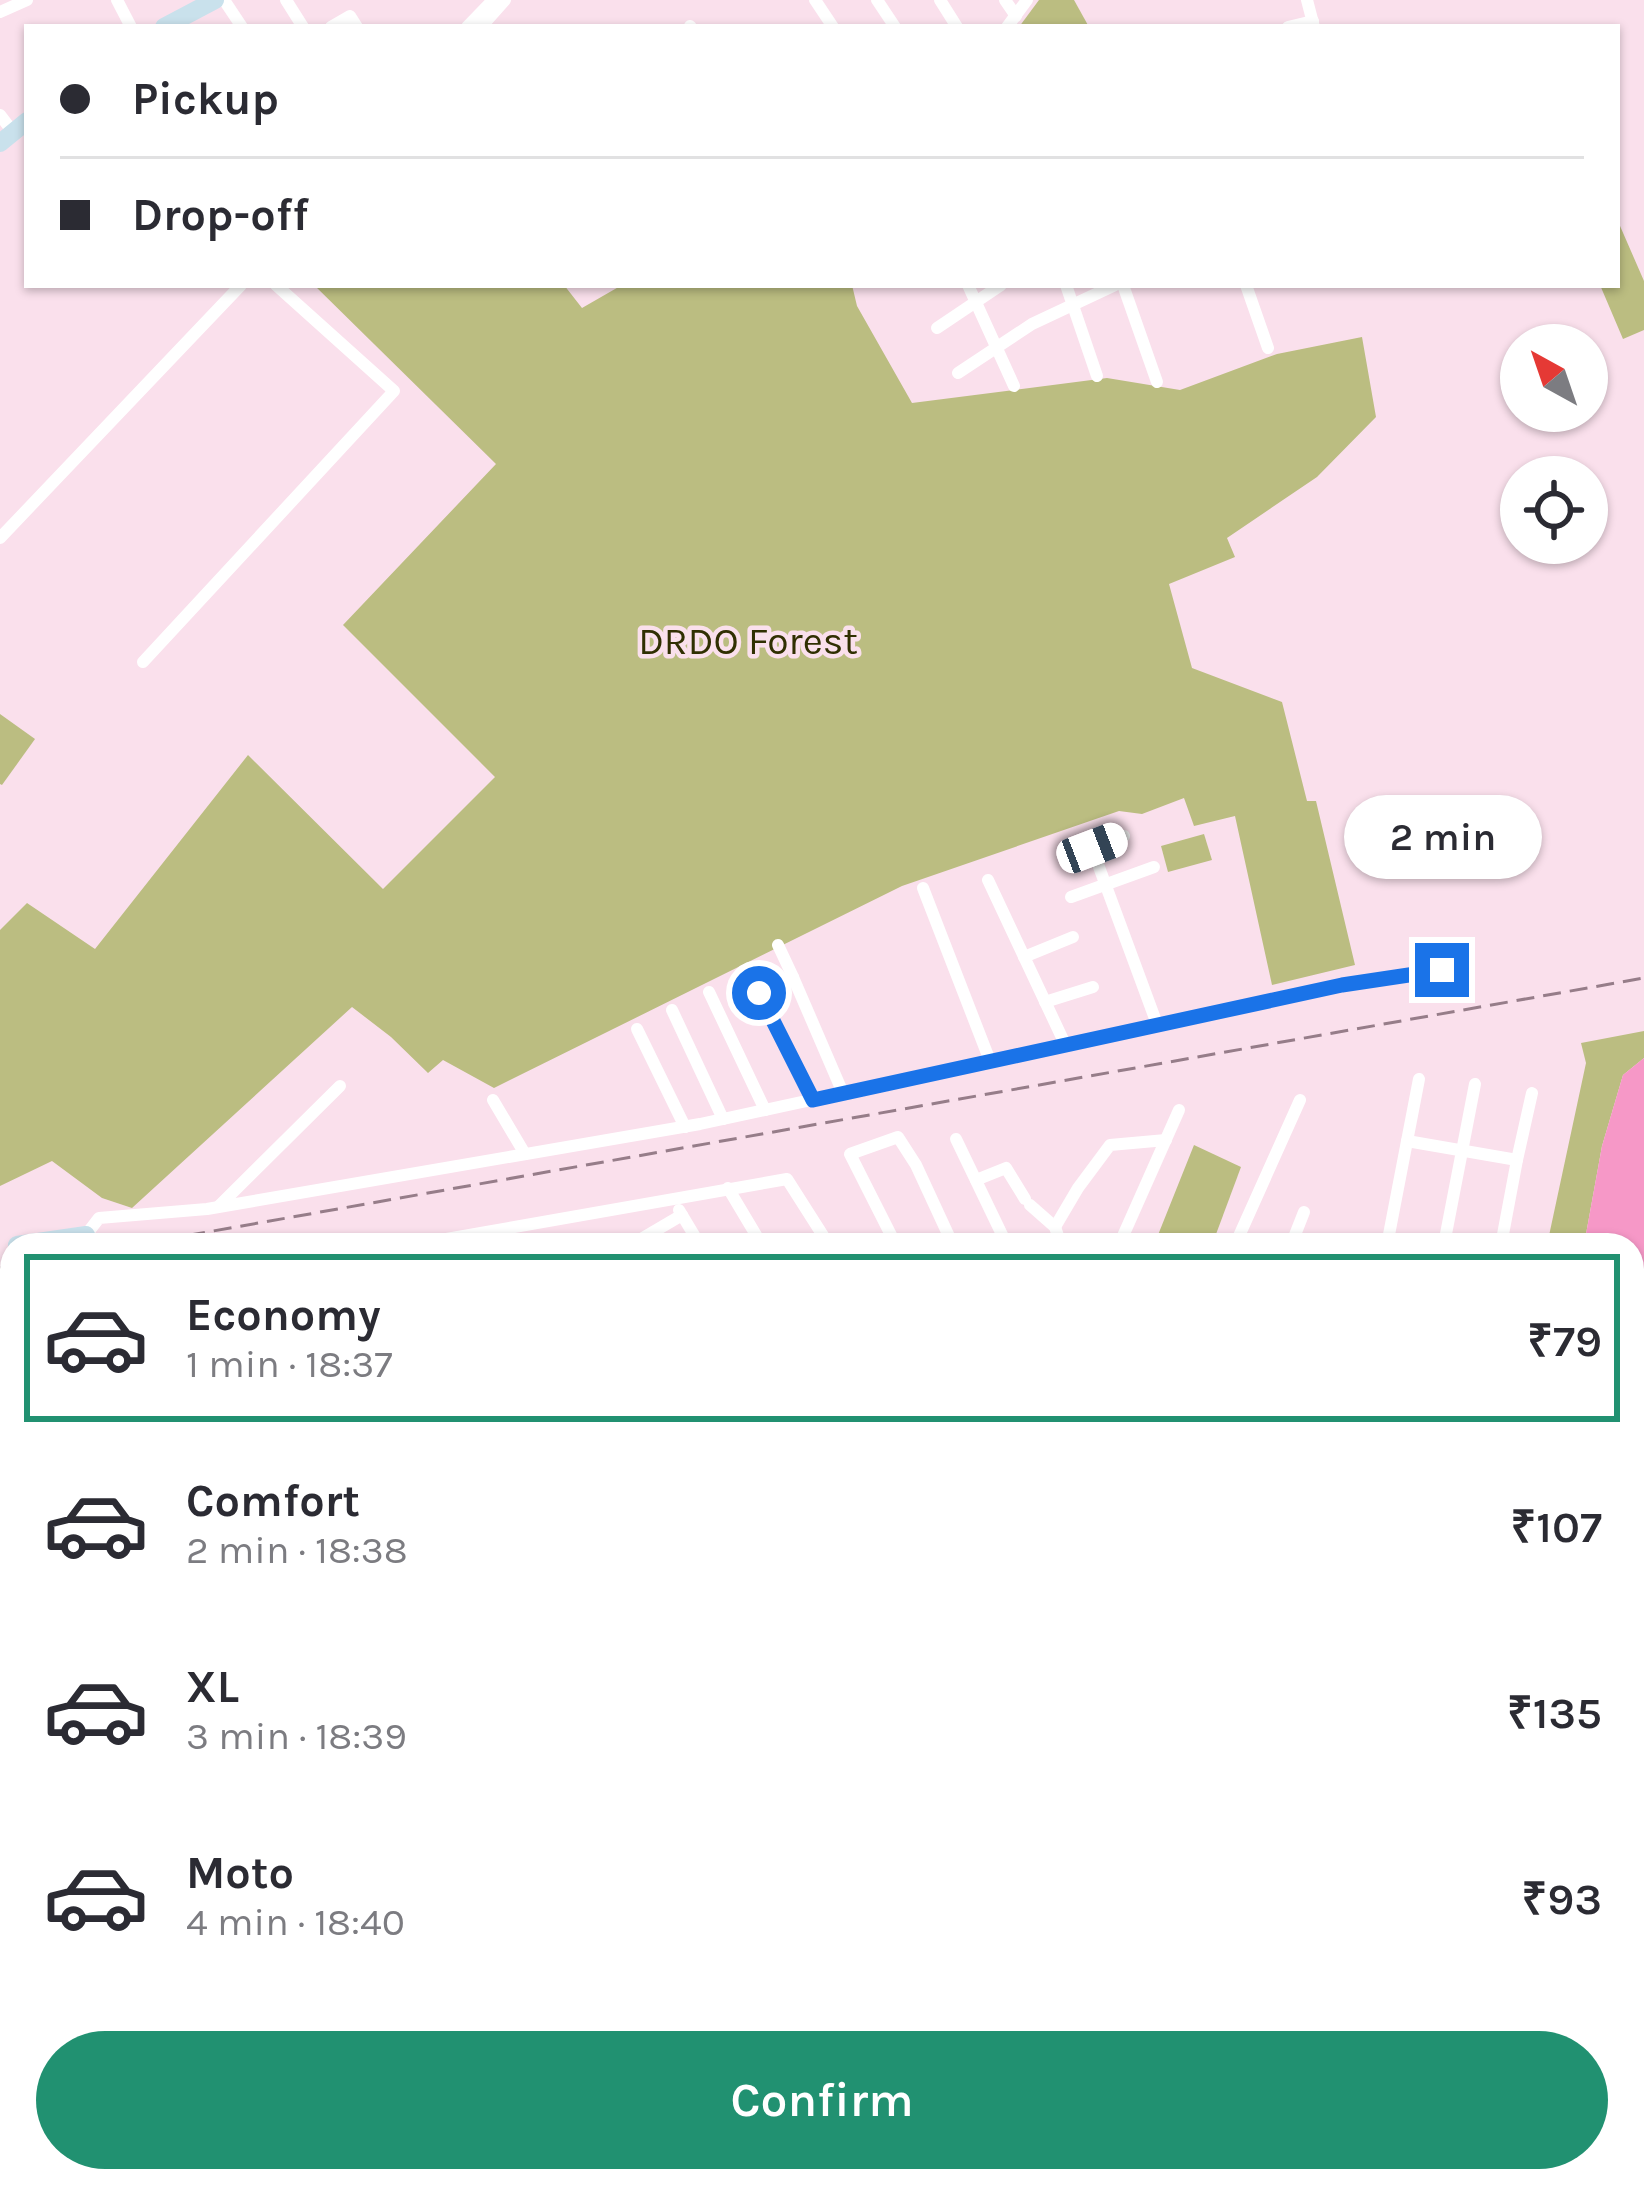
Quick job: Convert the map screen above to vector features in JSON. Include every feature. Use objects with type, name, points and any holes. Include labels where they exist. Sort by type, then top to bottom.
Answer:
[{"type":"street","points":[[0,12],[26,0]]},
{"type":"street","points":[[173,24],[215,0]]},
{"type":"street","points":[[470,24],[493,0]]},
{"type":"street","points":[[484,24],[506,0]]},
{"type":"street","points":[[1005,0],[1011,21]]},
{"type":"street","points":[[1011,21],[1027,0]]},
{"type":"street","points":[[1307,0],[1313,24]]},
{"type":"street","points":[[0,115],[13,132]]},
{"type":"street","points":[[0,538],[238,288]]},
{"type":"street","points":[[143,662],[394,391],[279,288]]},
{"type":"street","points":[[970,288],[1014,386]]},
{"type":"street","points":[[937,328],[996,288]]},
{"type":"street","points":[[1067,288],[1096,376]]},
{"type":"street","points":[[958,373],[1072,304],[1112,288]]},
{"type":"street","points":[[1120,288],[1157,382]]},
{"type":"street","points":[[1247,288],[1268,348]]},
{"type":"street","points":[[1124,836],[1092,848],[1156,1024]]},
{"type":"street","points":[[1071,898],[1154,867]]},
{"type":"street","points":[[988,880],[1065,1044]]},
{"type":"street","points":[[923,888],[990,1060]]},
{"type":"street","points":[[1024,957],[1073,937]]},
{"type":"street","points":[[778,945],[843,1093]]},
{"type":"street","points":[[92,1233],[99,1218],[219,1207],[685,1127],[1342,985],[1442,970]]},
{"type":"street","points":[[793,976],[759,993],[813,1100]]},
{"type":"street","points":[[1046,1003],[1093,986]]},
{"type":"street","points":[[709,992],[766,1110]]},
{"type":"street","points":[[672,1010],[724,1119]]},
{"type":"street","points":[[637,1029],[685,1127]]},
{"type":"street","points":[[1389,1233],[1419,1079]]},
{"type":"street","points":[[1446,1233],[1475,1084]]},
{"type":"street","points":[[219,1207],[340,1085]]},
{"type":"street","points":[[1503,1233],[1532,1093]]},
{"type":"street","points":[[493,1100],[525,1154]]},
{"type":"street","points":[[1240,1233],[1300,1100]]},
{"type":"street","points":[[1124,1233],[1179,1110]]},
{"type":"street","points":[[890,1233],[850,1154],[898,1137],[947,1233]]},
{"type":"street","points":[[956,1138],[998,1233]]},
{"type":"street","points":[[1060,1233],[1078,1188],[1110,1145],[1166,1140]]},
{"type":"street","points":[[1407,1141],[1516,1160]]},
{"type":"street","points":[[976,1180],[1006,1168],[1054,1233]]},
{"type":"street","points":[[479,1233],[787,1180],[821,1233]]},
{"type":"street","points":[[728,1188],[755,1233]]},
{"type":"street","points":[[673,1198],[693,1233]]},
{"type":"street","points":[[1296,1233],[1304,1212]]},
{"type":"street","points":[[651,1233],[682,1215]]},
{"type":"green space","points":[[1039,0],[1074,0],[1087,24],[1021,24]]},
{"type":"green space","points":[[1620,226],[1644,281],[1644,330],[1623,339],[1601,288],[1620,288]]},
{"type":"green space","name":"DRDO Forest","points":[[317,288],[566,288],[582,308],[617,288],[853,288],[857,306],[912,403],[1107,378],[1180,390],[1277,354],[1362,337],[1376,417],[1317,477],[1227,538],[1235,557],[1169,584],[1192,668],[1282,702],[1307,801],[1316,801],[1355,965],[1272,985],[1235,816],[1194,826],[1184,798],[1142,814],[1119,811],[902,886],[494,1088],[443,1060],[428,1073],[352,1007],[132,1208],[102,1198],[52,1161],[0,1186],[0,930],[27,903],[95,949],[248,755],[383,889],[495,777],[343,625],[496,464]]},
{"type":"green space","points":[[0,714],[35,739],[2,785],[0,784]]},
{"type":"green space","points":[[1204,834],[1212,860],[1168,872],[1161,846]]},
{"type":"green space","points":[[1644,1031],[1644,1058],[1623,1075],[1602,1146],[1586,1233],[1550,1233],[1586,1063],[1581,1043]]},
{"type":"green space","points":[[1194,1145],[1241,1167],[1216,1233],[1159,1233]]},
{"type":"shaded area","points":[[1644,1058],[1644,1233],[1586,1233],[1602,1146],[1623,1075]]},
{"type":"railway","points":[[202,1233],[1644,978]]},
{"type":"route","points":[[759,993],[813,1100],[1342,985],[1442,970]]}]
